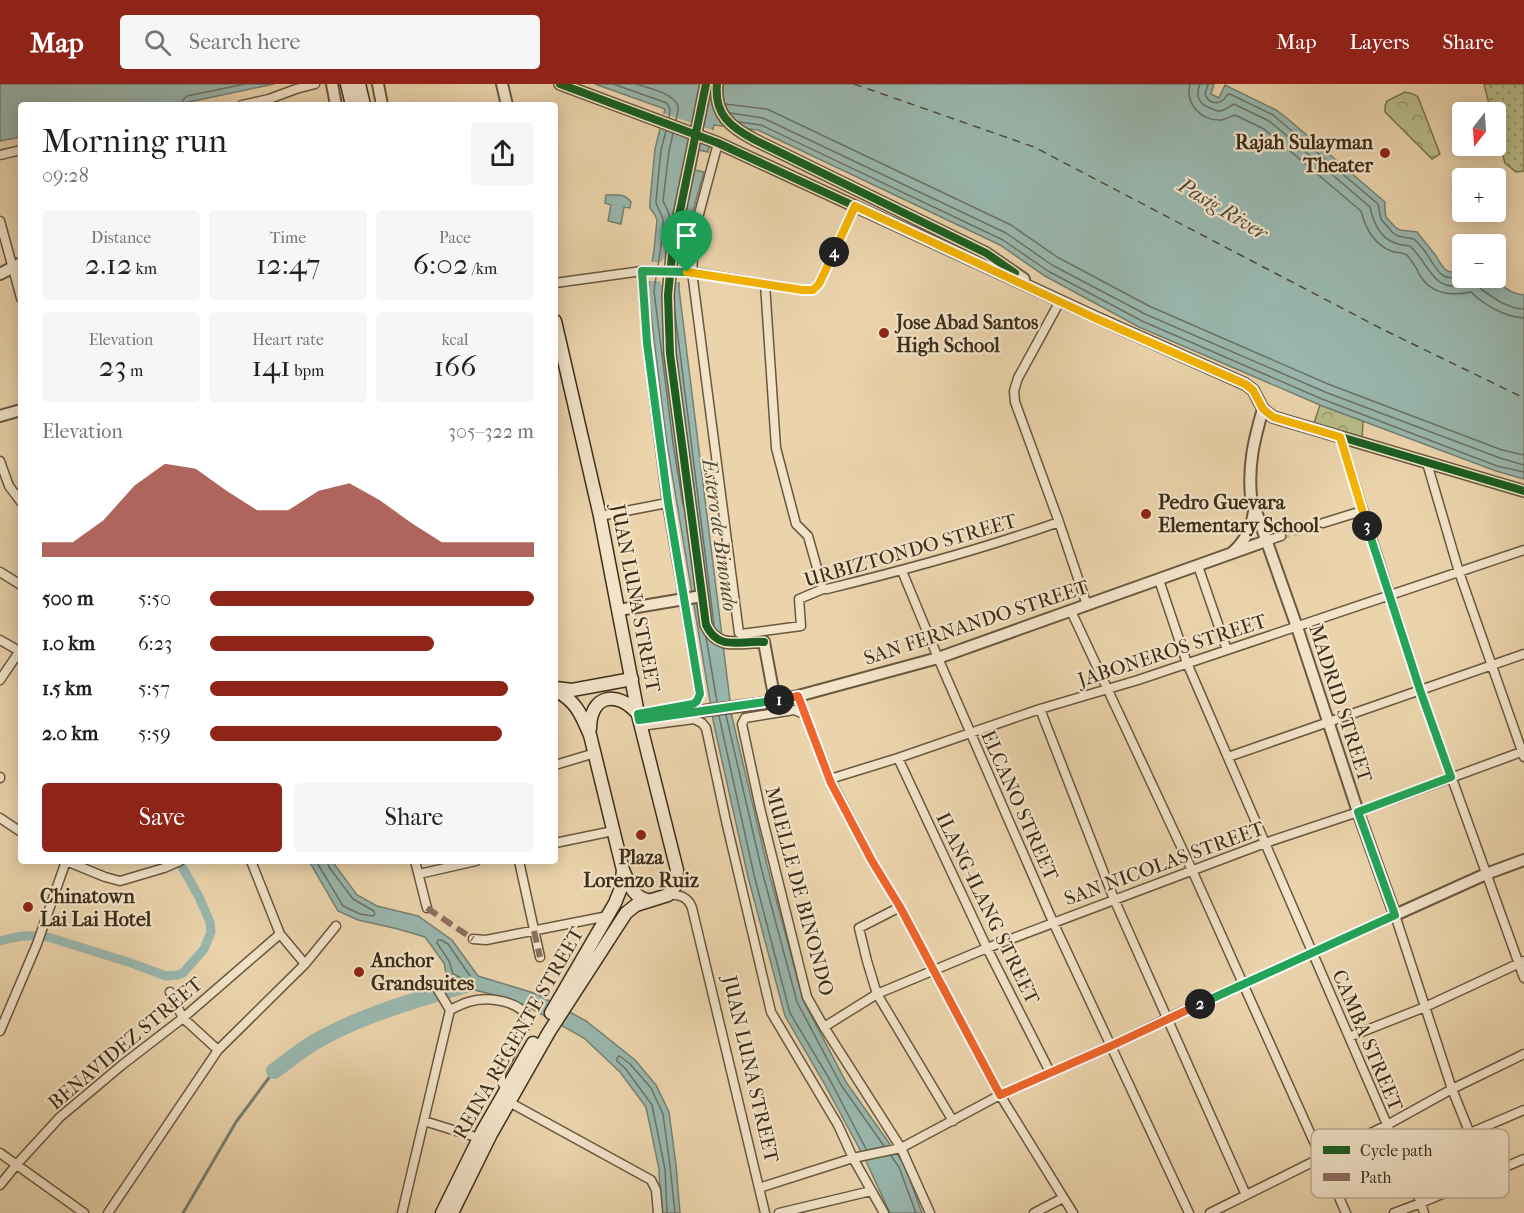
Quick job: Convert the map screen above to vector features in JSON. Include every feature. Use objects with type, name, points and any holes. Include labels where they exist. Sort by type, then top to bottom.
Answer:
[{"type":"main road","points":[[352,102],[354,86]]},
{"type":"main road","points":[[354,86],[362,102]]},
{"type":"main road","name":"JUAN LUNA STREET","points":[[558,334],[600,516],[639,717],[677,870],[677,881],[668,895]]},
{"type":"main road","points":[[558,689],[572,690],[632,679]]},
{"type":"main road","points":[[558,691],[574,704],[582,715],[590,735],[623,870],[630,887],[643,900],[668,895]]},
{"type":"main road","points":[[590,735],[592,711],[601,701],[611,699],[621,701],[628,704],[639,717]]},
{"type":"main road","name":"REINA REGENTE STREET","points":[[452,1213],[545,1030],[620,892],[623,870]]},
{"type":"main road","name":"REINA REGENTE STREET","points":[[560,1005],[629,910],[636,904],[648,900]]},
{"type":"main road","name":"REINA REGENTE STREET","points":[[442,1213],[479,1138],[510,1099]]},
{"type":"street","points":[[264,102],[315,84]]},
{"type":"street","points":[[332,84],[335,102]]},
{"type":"street","points":[[378,84],[381,102]]},
{"type":"street","points":[[502,84],[506,102]]},
{"type":"street","points":[[560,84],[713,141],[1245,384],[1253,390],[1263,409],[1273,417],[1524,491]]},
{"type":"street","points":[[706,84],[673,245],[668,295],[670,354],[706,625],[715,639],[722,642],[737,643],[763,637]]},
{"type":"street","points":[[717,84],[716,100],[720,110],[736,130],[986,253],[1055,299]]},
{"type":"street","points":[[713,141],[688,272],[738,631],[741,634],[763,637]]},
{"type":"street","points":[[0,155],[18,151]]},
{"type":"street","points":[[558,283],[646,271],[688,272],[813,290],[819,284],[855,206]]},
{"type":"street","points":[[0,221],[16,265],[0,274]]},
{"type":"street","points":[[646,271],[647,343],[668,502],[687,598],[700,694],[697,701],[691,705],[639,717],[643,724],[648,725],[694,719],[706,728],[771,1012],[857,1157],[871,1191],[884,1213]]},
{"type":"street","points":[[765,284],[775,441],[796,524],[808,536],[823,589]]},
{"type":"street","points":[[1055,299],[1018,378],[1014,391],[1015,402],[1087,605]]},
{"type":"street","name":"MADRID STREET","points":[[1263,409],[1249,478],[1254,508],[1297,627],[1452,1089],[1468,1129]]},
{"type":"street","points":[[0,416],[18,411]]},
{"type":"street","points":[[1340,437],[1420,690],[1486,874],[1521,962],[1524,978]]},
{"type":"street","points":[[0,461],[9,486],[18,498]]},
{"type":"street","points":[[1427,463],[1459,572],[1523,753]]},
{"type":"street","points":[[600,516],[668,502]]},
{"type":"street","points":[[1231,554],[1239,547],[1250,529],[1254,508]]},
{"type":"street","points":[[1323,524],[1362,511]]},
{"type":"street","name":"URBIZTONDO STREET","points":[[763,637],[801,626],[799,599],[823,589],[902,571],[1059,522]]},
{"type":"street","name":"SAN FERNANDO STREET","points":[[639,717],[659,717],[776,701],[938,658],[1281,536]]},
{"type":"street","name":"JABONEROS STREET","points":[[830,779],[898,758],[1040,708],[1107,690],[1524,550]]},
{"type":"street","points":[[1198,566],[1227,650]]},
{"type":"street","name":"ELCANO STREET","points":[[902,571],[1053,922],[1189,1213]]},
{"type":"street","points":[[0,572],[18,583]]},
{"type":"street","name":"CAMBA STREET","points":[[1159,580],[1187,663],[1389,1129]]},
{"type":"street","points":[[619,610],[702,597]]},
{"type":"street","points":[[1071,611],[1192,870],[1311,1135]]},
{"type":"street","points":[[763,637],[776,701]]},
{"type":"street","points":[[0,640],[18,650]]},
{"type":"street","points":[[0,680],[18,654]]},
{"type":"street","points":[[1228,757],[1524,654]]},
{"type":"street","points":[[798,696],[830,779],[872,861],[900,907],[1000,1095],[1073,1213]]},
{"type":"street","points":[[558,701],[574,704]]},
{"type":"street","points":[[1040,708],[1114,899],[1246,1196]]},
{"type":"street","name":"MUELLE DE BINONDO","points":[[804,714],[794,710],[745,718],[742,724],[760,808],[807,997],[898,1149],[930,1213]]},
{"type":"street","points":[[558,764],[595,753]]},
{"type":"street","name":"SAN NICOLAS STREET","points":[[824,1027],[877,994],[933,969],[1265,843],[1523,753]]},
{"type":"street","name":"ILANG-ILANG STREET","points":[[898,758],[987,948],[1050,1072]]},
{"type":"street","points":[[0,819],[18,830]]},
{"type":"street","points":[[558,842],[613,831]]},
{"type":"street","points":[[759,1188],[857,1157],[898,1149],[1000,1095],[1486,874],[1524,860]]},
{"type":"street","points":[[0,1031],[37,944],[65,864]]},
{"type":"street","points":[[73,864],[120,881],[173,864]]},
{"type":"street","points":[[251,864],[280,934],[305,963]]},
{"type":"street","points":[[416,864],[427,908]]},
{"type":"street","points":[[419,874],[463,864]]},
{"type":"street","points":[[520,864],[540,957]]},
{"type":"street","name":"JUAN LUNA STREET","points":[[668,895],[684,896],[691,903],[765,1213]]},
{"type":"street","points":[[900,907],[859,928],[867,961],[877,994],[953,1121]]},
{"type":"street","points":[[473,939],[486,940],[608,916]]},
{"type":"street","points":[[108,1213],[218,1050],[305,963],[336,926]]},
{"type":"street","name":"BENAVIDEZ STREET","points":[[0,1185],[60,1117],[183,1018],[280,934]]},
{"type":"street","points":[[1349,1037],[1425,1007],[1521,962]]},
{"type":"street","points":[[402,1213],[450,1010],[438,990]]},
{"type":"street","points":[[170,992],[183,1018],[218,1050]]},
{"type":"street","points":[[450,1010],[484,999],[511,1004],[526,1014],[529,1019],[501,1073],[501,1080],[510,1099],[651,1180],[656,1190],[658,1213]]},
{"type":"street","points":[[1379,1129],[1452,1089],[1524,1054]]},
{"type":"street","points":[[1479,1129],[1524,1110]]},
{"type":"street","points":[[424,1121],[479,1138]]},
{"type":"street","points":[[0,1153],[84,1213]]},
{"type":"street","points":[[1509,1165],[1524,1159]]},
{"type":"street","points":[[1210,1213],[1311,1162]]},
{"type":"street","points":[[779,1213],[871,1191]]},
{"type":"street","points":[[1034,1213],[1063,1198]]},
{"type":"street","points":[[1339,1198],[1346,1213]]},
{"type":"street","name":"CAMBA STREET","points":[[1419,1198],[1424,1213]]},
{"type":"street","points":[[1394,1213],[1432,1198]]},
{"type":"green space","points":[[1484,84],[1524,84],[1524,171],[1516,172],[1505,163],[1503,156],[1506,156],[1506,102],[1488,102]]},
{"type":"green space","points":[[1405,92],[1418,97],[1440,154],[1432,159],[1385,112],[1387,101]]},
{"type":"green space","points":[[1320,405],[1363,421],[1362,440],[1314,423]]},
{"type":"water","points":[[0,84],[274,84],[189,102],[18,102],[18,138],[0,141]]},
{"type":"water","name":"Pasig River","points":[[595,84],[1214,84],[1211,94],[1219,98],[1225,85],[1276,110],[1385,202],[1386,217],[1396,228],[1417,232],[1446,270],[1452,272],[1452,288],[1506,288],[1524,295],[1524,479],[1496,471],[1320,405],[1139,327],[1045,276],[1000,245],[758,130],[714,125],[708,152],[699,150],[695,170],[704,172],[680,256],[679,289],[732,717],[767,865],[803,1000],[846,1082],[904,1164],[922,1213],[890,1213],[865,1159],[785,1016],[748,877],[714,725],[667,444],[648,290],[657,220],[650,208],[650,201],[655,149],[665,109]]},
{"type":"water","points":[[606,195],[623,196],[631,202],[630,208],[624,207],[621,224],[608,221],[611,205],[605,203]]},
{"type":"water","points":[[311,864],[334,864],[357,895],[377,906],[418,916],[452,940],[478,976],[537,994],[586,1021],[635,1060],[656,1085],[669,1112],[680,1213],[661,1213],[659,1169],[646,1107],[620,1072],[584,1038],[527,1006],[470,989],[447,978],[444,963],[425,937],[358,920],[338,911]]},
{"type":"pier","points":[[662,113],[715,131],[711,146],[657,128]]},
{"type":"pier","points":[[668,256],[676,259],[677,262],[683,262],[682,282],[675,282],[672,286],[664,288],[659,281],[648,281],[649,262],[661,262]]},
{"type":"waterway","points":[[0,941],[24,936],[48,937],[166,976],[183,973],[204,949],[211,932],[210,922],[199,897],[181,864]]},
{"type":"waterway","points":[[274,1071],[314,1042],[337,1030],[393,1008],[469,984]]},
{"type":"waterway","points":[[183,1213],[236,1122],[274,1071]]},
{"type":"ferry route","points":[[854,84],[1034,147],[1380,328],[1524,398]]},
{"type":"tunnel","points":[[1281,536],[1323,523]]},
{"type":"marked path","points":[[427,908],[473,939]]},
{"type":"marked path","points":[[534,931],[540,957]]},
{"type":"cycle path","points":[[560,84],[718,143],[1245,384],[1253,390],[1263,409],[1273,417],[1524,491]]},
{"type":"cycle path","points":[[706,84],[673,245],[668,295],[670,354],[706,625],[717,639],[724,642],[764,642]]},
{"type":"cycle path","points":[[717,84],[718,104],[721,111],[738,130],[986,253],[1015,273]]},
{"type":"place","name":"Rajah Sulayman Theater","points":[[1385,153]]},
{"type":"place","name":"Jose Abad Santos High School","points":[[884,333]]},
{"type":"place","name":"Pedro Guevara Elementary School","points":[[1146,514]]},
{"type":"place","name":"Plaza Lorenzo Ruiz","points":[[641,835]]},
{"type":"place","name":"Chinatown Lai Lai Hotel","points":[[28,907]]},
{"type":"place","name":"Anchor Grandsuites","points":[[359,972]]},
{"type":"route","points":[[855,206],[1095,318],[1245,384],[1253,390],[1263,409],[1273,417],[1340,437],[1420,690],[1451,777],[1358,812],[1395,915],[1000,1095],[831,783],[798,696],[765,703],[639,720],[638,714],[691,705],[697,701],[700,694],[668,502],[647,343],[642,271],[687,272],[813,290],[819,284],[855,206]]},
{"type":"water label","name":"Estero de Binondo","points":[[720,535]]}]
